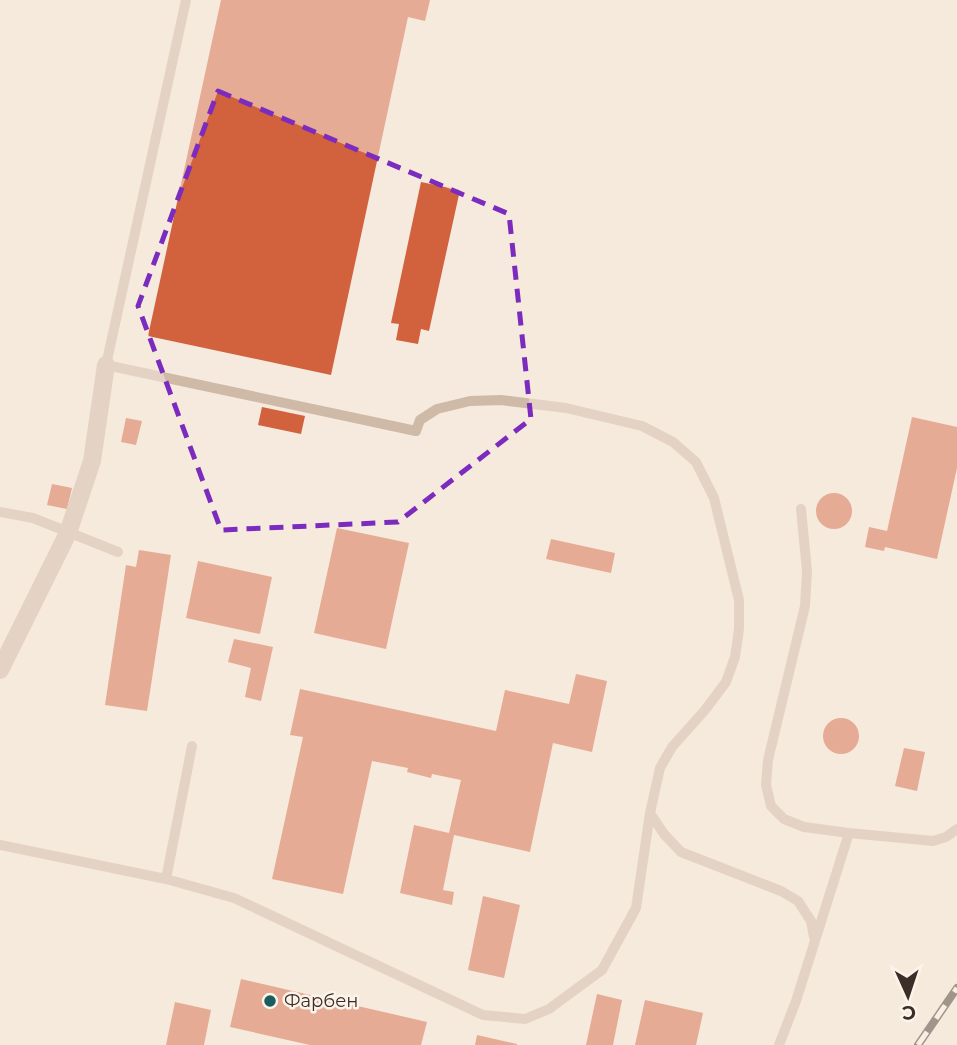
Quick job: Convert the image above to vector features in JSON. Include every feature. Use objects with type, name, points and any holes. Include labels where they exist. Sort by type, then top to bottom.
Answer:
[{"type":"street","points":[[0,670],[68,533],[92,461],[106,365]]},
{"type":"lane","points":[[0,845],[166,879],[234,898],[483,1015],[525,1019],[549,1009],[602,970],[636,908],[650,813],[660,768],[672,747],[726,682],[735,657],[739,600],[714,498],[696,462],[673,442],[642,426],[579,411],[501,400],[470,401],[438,410],[421,420],[416,432],[106,365],[186,0]]},
{"type":"lane","points":[[801,509],[807,571],[805,606],[768,760],[766,785],[771,806],[784,819],[804,827],[849,833],[933,841],[946,837],[957,829]]},
{"type":"lane","points":[[0,512],[33,518],[118,552]]},
{"type":"lane","points":[[166,879],[192,746]]},
{"type":"lane","points":[[650,813],[664,834],[681,852],[781,891],[798,901],[811,921],[814,940]]},
{"type":"lane","points":[[779,1045],[796,1001],[849,833]]},
{"type":"highlighted area","points":[[218,91],[509,214],[531,419],[398,522],[221,530],[138,306]]},
{"type":"building","points":[[221,0],[430,0],[425,21],[408,17],[331,375],[148,336]]},
{"type":"building","points":[[421,182],[460,190],[429,331],[421,329],[418,344],[396,340],[399,324],[391,323]]},
{"type":"building","points":[[262,407],[305,416],[301,434],[258,425]]},
{"type":"building","points":[[912,417],[957,427],[957,468],[937,559],[885,547],[884,551],[865,547],[869,527],[887,531]]},
{"type":"building","points":[[126,418],[142,421],[136,445],[121,442]]},
{"type":"building","points":[[52,484],[72,488],[67,509],[47,505]]},
{"type":"building","points":[[834,493],[846,499],[852,511],[846,523],[834,529],[822,523],[816,511],[822,499]]},
{"type":"building","points":[[337,528],[409,543],[386,649],[314,633]]},
{"type":"building","points":[[551,539],[615,553],[611,573],[546,559]]},
{"type":"building","points":[[139,550],[171,555],[147,711],[105,705],[126,565],[136,567]]},
{"type":"building","points":[[198,561],[272,577],[260,634],[186,618]]},
{"type":"building","points":[[234,639],[273,647],[261,701],[245,697],[251,668],[228,662]]},
{"type":"building","points":[[576,674],[607,681],[592,752],[553,743],[530,852],[454,835],[443,890],[454,892],[452,905],[400,893],[414,825],[449,833],[461,780],[432,774],[431,778],[407,772],[408,768],[372,761],[343,894],[272,879],[303,737],[290,735],[300,689],[496,731],[505,690],[569,704]]},
{"type":"building","points":[[841,718],[853,724],[859,736],[853,748],[841,754],[829,748],[823,736],[829,724]]},
{"type":"building","points":[[904,748],[925,752],[917,791],[895,786]]},
{"type":"building","points":[[483,896],[520,905],[504,978],[468,970]]},
{"type":"building","points":[[241,979],[427,1022],[421,1045],[310,1045],[230,1027]]},
{"type":"building","points":[[597,994],[622,1000],[613,1045],[586,1045]]},
{"type":"building","points":[[645,1000],[703,1013],[696,1045],[635,1045]]},
{"type":"building","points":[[175,1002],[211,1010],[204,1045],[166,1045]]},
{"type":"building","points":[[477,1035],[517,1044],[517,1045],[475,1045]]},
{"type":"railway","points":[[918,1045],[957,988]]},
{"type":"place","name":"Фарбен","points":[[270,1001]]}]
